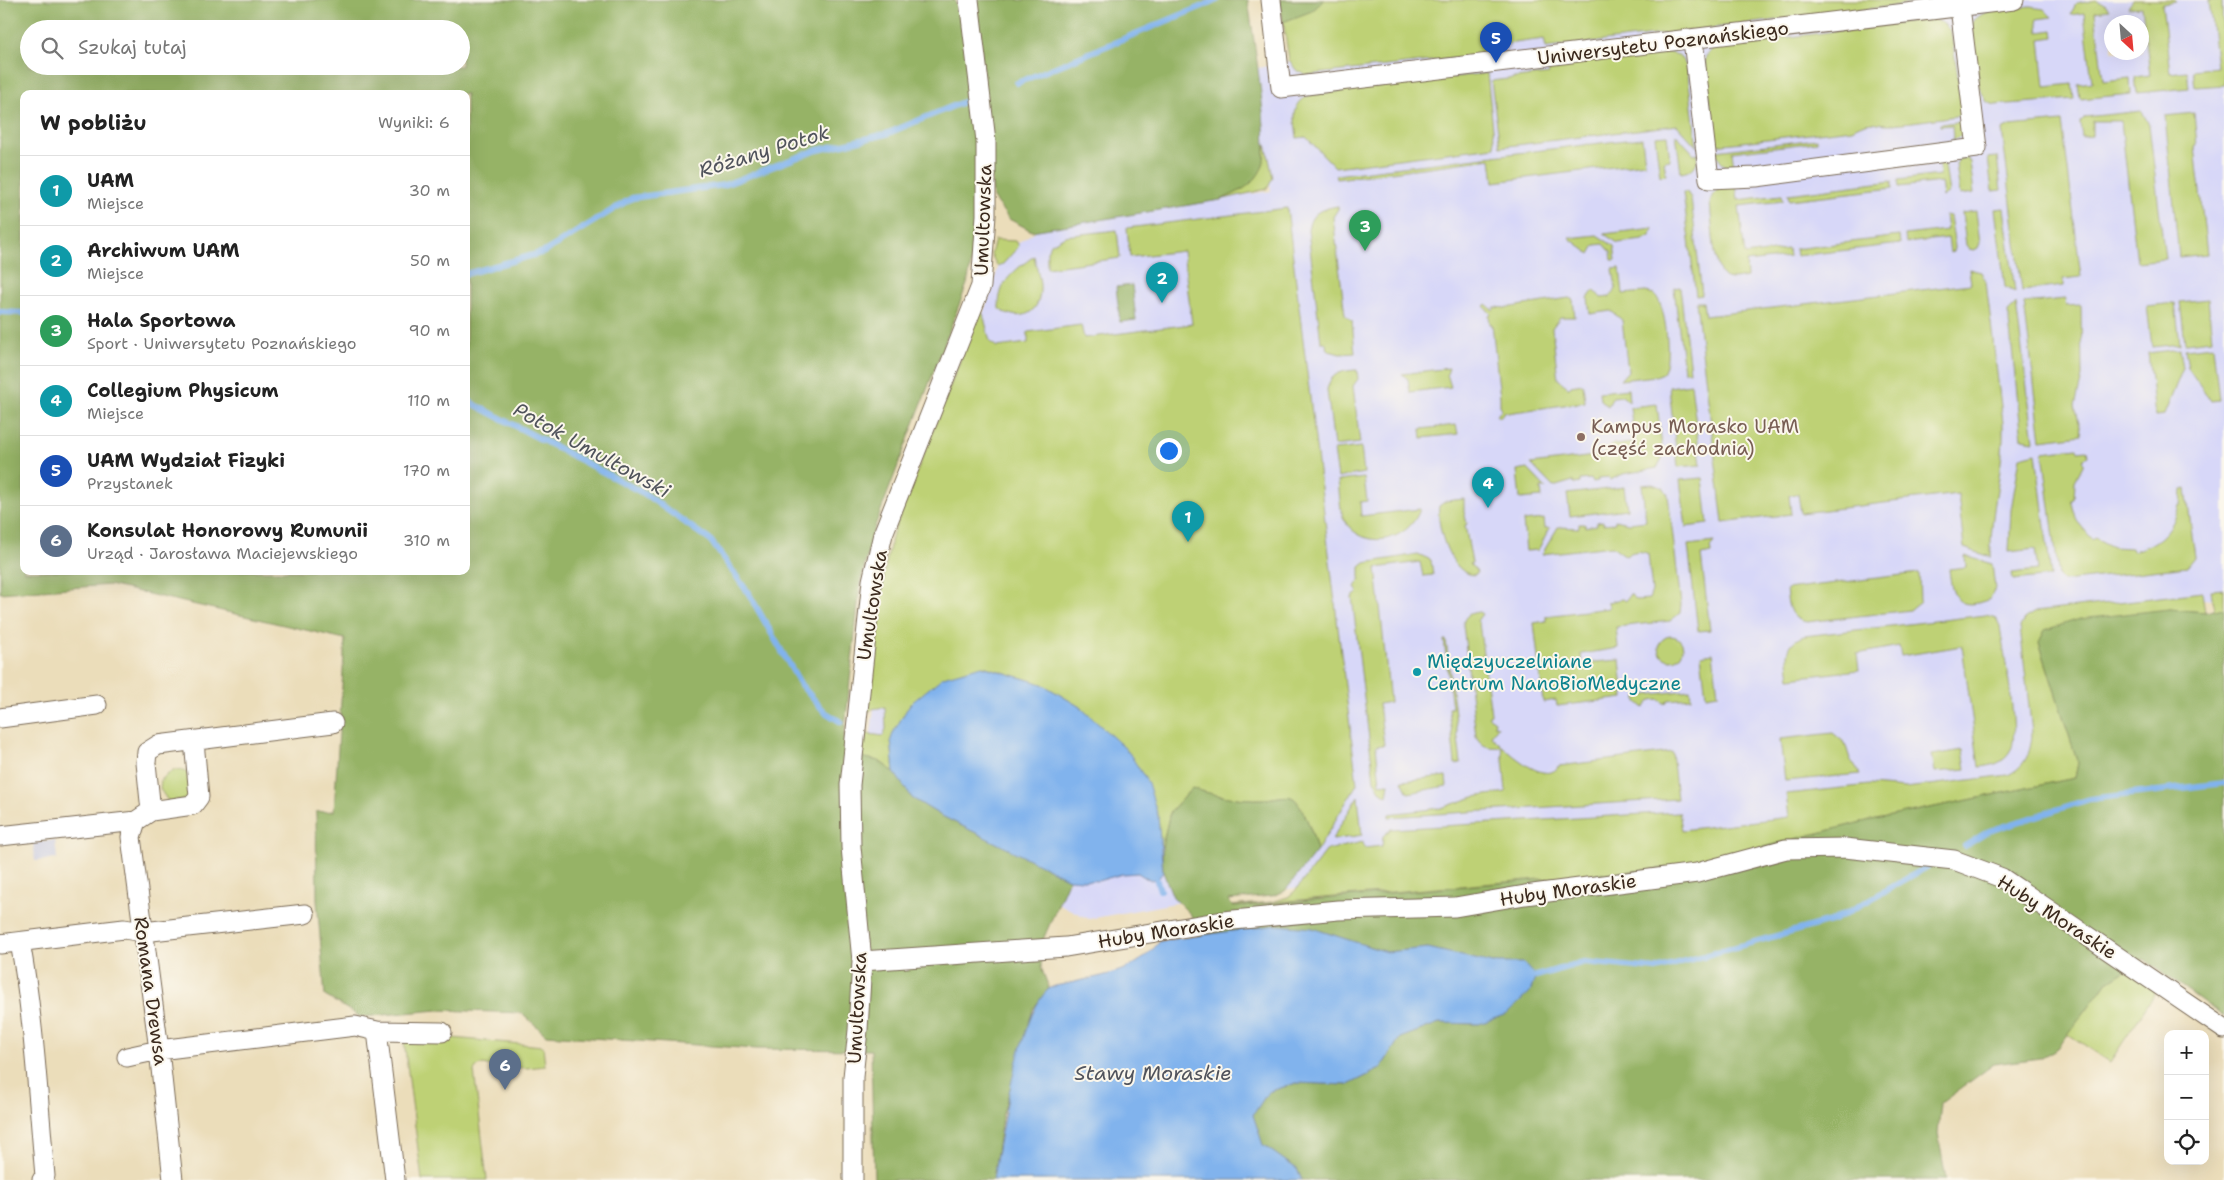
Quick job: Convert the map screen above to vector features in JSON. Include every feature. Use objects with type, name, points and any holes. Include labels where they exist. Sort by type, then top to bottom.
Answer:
[{"type":"street","name":"Umultowska","points":[[964,0],[970,19]]},
{"type":"street","name":"Umultowska","points":[[854,1180],[852,1077],[858,1030],[862,961],[851,846],[850,784],[872,581],[883,534],[981,286],[986,215],[986,141],[969,0]]},
{"type":"street","name":"Uniwersytetu Poznańskiego","points":[[1271,0],[1281,88],[2014,0]]},
{"type":"street","points":[[1693,40],[1709,179],[1756,177],[1977,148],[1960,6]]},
{"type":"street","points":[[0,718],[97,705]]},
{"type":"street","name":"Romana Drewsa","points":[[173,1180],[159,1050],[131,837],[143,816],[147,752],[158,746],[333,723]]},
{"type":"street","points":[[0,836],[143,816],[193,805],[199,797],[194,741]]},
{"type":"street","name":"Huby Moraskie","points":[[862,961],[1066,947],[1223,921],[1338,910],[1455,907],[1525,895],[1697,873],[1786,849],[1845,848],[1954,860],[2002,878],[2224,1029]]},
{"type":"street","points":[[0,944],[124,928],[143,932],[305,914]]},
{"type":"street","points":[[20,942],[26,978],[45,1176],[42,1180]]},
{"type":"street","points":[[127,1057],[159,1050],[354,1026],[377,1031],[442,1032]]},
{"type":"street","points":[[377,1031],[395,1180]]},
{"type":"shaded area","name":"Kampus Morasko UAM (część zachodnia)","points":[[1457,0],[2224,0],[2224,597],[2035,619],[2050,773],[1966,792],[1319,886],[1213,896],[1089,919],[862,804],[879,668],[976,336],[1003,253],[1046,224],[1271,191],[1249,70],[1350,48]]},
{"type":"shaded area","points":[[55,840],[57,859],[35,861],[33,843]]},
{"type":"green space","points":[[0,0],[955,0],[970,71],[978,142],[979,177],[973,248],[967,284],[872,534],[860,585],[844,737],[861,757],[879,761],[894,772],[912,798],[940,815],[1069,879],[1042,942],[1041,967],[1049,988],[1033,1009],[1002,1117],[993,1180],[874,1180],[871,1050],[757,1049],[546,1035],[522,1013],[438,1010],[361,1017],[325,996],[317,900],[316,812],[334,811],[345,639],[109,585],[0,593]]},
{"type":"green space","points":[[977,0],[1248,0],[1265,137],[1264,156],[1259,174],[1244,188],[1220,200],[1032,231],[1009,219],[993,198]]},
{"type":"green space","points":[[1280,0],[1942,0],[1546,48],[1544,39],[1485,47],[1485,55],[1306,75],[1296,70],[1289,60]]},
{"type":"green space","points":[[1280,0],[1324,0],[1312,11],[1283,22]]},
{"type":"green space","points":[[2096,0],[2109,10],[2095,12],[2103,81],[2130,78],[2131,94],[2080,99],[2078,84],[2092,82],[2084,13],[2070,15],[2076,4]]},
{"type":"green space","points":[[2132,0],[2174,0],[2176,2],[2162,4],[2170,73],[2187,71],[2189,88],[2137,93],[2135,77],[2150,75],[2148,60],[2149,15],[2143,15],[2142,7],[2128,8]]},
{"type":"green space","points":[[2209,0],[2222,0],[2224,85],[2195,87],[2193,70],[2217,67]]},
{"type":"green space","points":[[2031,7],[2044,9],[2052,17],[2037,19],[2039,32],[2053,30],[2054,37],[2040,39],[2045,87],[2072,84],[2074,99],[1995,105],[1987,102],[1979,87],[1972,24],[1976,18],[1990,11]]},
{"type":"green space","points":[[1928,19],[1941,22],[1951,32],[1964,115],[1893,124],[1869,122],[1852,129],[1716,145],[1705,62],[1706,56],[1714,47]]},
{"type":"green space","points":[[1667,52],[1679,55],[1687,67],[1697,147],[1677,125],[1500,147],[1491,81],[1549,74],[1548,66]]},
{"type":"green space","points":[[1487,73],[1495,147],[1335,167],[1306,137],[1297,138],[1295,113],[1299,103],[1310,95]]},
{"type":"green space","points":[[2142,111],[2149,125],[2165,259],[2137,262],[2121,121],[2092,121],[2092,136],[2082,137],[2080,122],[2085,117]]},
{"type":"green space","points":[[2194,113],[2197,146],[2195,147],[2207,254],[2179,257],[2165,116]]},
{"type":"green space","points":[[1964,121],[1964,134],[1953,140],[1952,125],[1940,126],[1940,124]]},
{"type":"green space","points":[[2062,121],[2081,277],[2063,279],[2063,286],[2022,291],[2002,130],[2010,126]]},
{"type":"green space","points":[[1676,134],[1694,154],[1698,153],[1694,167],[1689,171],[1681,173]]},
{"type":"green space","points":[[1667,135],[1670,160],[1664,161],[1666,175],[1660,176],[1655,136]]},
{"type":"green space","points":[[1642,138],[1645,163],[1494,182],[1491,159],[1337,179],[1336,175]]},
{"type":"green space","points":[[1817,139],[1817,142],[1732,152],[1734,167],[1722,163],[1716,151]]},
{"type":"green space","points":[[1266,144],[1273,178],[1267,189],[1220,200],[1240,190],[1258,174]]},
{"type":"green space","points":[[1997,157],[2001,190],[1992,191],[1988,158]]},
{"type":"green space","points":[[1967,158],[1970,162],[1974,193],[1960,195],[1956,164],[1959,159]]},
{"type":"green space","points":[[1938,160],[1945,165],[1949,193],[1943,197],[1941,182],[1899,187],[1898,180],[1940,175]]},
{"type":"green space","points":[[1892,181],[1893,188],[1789,200],[1788,194]]},
{"type":"green space","points":[[1736,185],[1738,200],[1782,195],[1783,201],[1739,206],[1745,255],[1788,249],[1789,257],[1746,262],[1747,277],[1733,279],[1724,277],[1717,264],[1710,204],[1715,191]]},
{"type":"green space","points":[[1683,192],[1687,192],[1691,198],[1702,295],[1696,296]]},
{"type":"green space","points":[[1338,206],[1333,217],[1345,315],[1352,321],[1355,353],[1340,354],[1329,351],[1325,342],[1321,342],[1308,230],[1314,215],[1327,208]]},
{"type":"green space","points":[[1287,208],[1357,784],[1317,851],[1304,813],[1291,797],[1264,799],[1236,798],[1192,788],[1170,812],[1162,847],[1145,815],[1080,707],[1042,684],[983,666],[910,704],[891,739],[894,772],[879,761],[859,757],[862,733],[883,736],[886,729],[885,707],[872,709],[863,717],[881,586],[893,533],[979,312],[983,313],[990,342],[997,347],[1028,343],[1028,332],[1081,325],[1084,338],[1192,324],[1183,251],[1130,257],[1127,228]]},
{"type":"green space","points":[[2004,208],[2015,292],[2005,287],[1995,209]]},
{"type":"green space","points":[[1976,211],[1980,243],[1978,248],[1974,250],[1969,249],[1966,245],[1962,213]]},
{"type":"green space","points":[[1945,215],[1950,216],[1954,251],[1950,253],[1948,238],[1906,243],[1905,235],[1947,230]]},
{"type":"green space","points":[[1653,228],[1650,236],[1643,240],[1618,243],[1604,234]]},
{"type":"green space","points":[[1117,230],[1120,258],[1047,268],[1047,251],[1051,244],[1065,236]]},
{"type":"green space","points":[[1597,235],[1614,246],[1616,260],[1612,260],[1611,252],[1604,244],[1595,245],[1590,254],[1569,238]]},
{"type":"green space","points":[[1899,236],[1900,244],[1796,256],[1795,249]]},
{"type":"green space","points":[[995,240],[1016,241],[1019,246],[1003,264],[997,266],[991,254]]},
{"type":"green space","points":[[1034,256],[1040,287],[1036,306],[1032,311],[1020,316],[1006,313],[999,309],[999,299],[1004,284],[1014,272]]},
{"type":"green space","points":[[1620,268],[1623,294],[1646,292],[1654,294],[1662,308],[1666,332],[1667,357],[1663,373],[1656,376],[1620,380],[1628,371],[1622,320],[1611,311],[1590,314],[1588,298],[1594,290],[1601,298],[1610,297],[1616,289],[1613,269]]},
{"type":"green space","points":[[1969,269],[1981,272],[1986,282],[2003,423],[2002,456],[1992,523],[1991,557],[1964,548],[1958,494],[1801,513],[1798,494],[1789,495],[1791,514],[1723,523],[1696,302],[1703,302],[1705,316],[1971,284]]},
{"type":"green space","points":[[1132,285],[1136,320],[1120,322],[1116,287]]},
{"type":"green space","points":[[1680,287],[1690,371],[1684,371],[1674,288]]},
{"type":"green space","points":[[1569,298],[1573,300],[1575,317],[1560,317],[1552,328],[1558,379],[1569,388],[1570,386],[1583,384],[1585,402],[1507,413],[1505,411],[1499,418],[1497,416],[1502,408],[1500,406],[1492,324],[1490,324],[1489,315],[1491,314],[1484,306],[1486,304],[1493,310],[1495,307],[1505,308]]},
{"type":"green space","points":[[2065,299],[2066,306],[2081,305],[2082,377],[2075,406],[2082,435],[2041,440],[2024,303]]},
{"type":"green space","points":[[2208,299],[2212,340],[2185,343],[2180,302]]},
{"type":"green space","points":[[2175,303],[2180,344],[2152,347],[2147,306]]},
{"type":"green space","points":[[2016,304],[2034,441],[2022,439],[2008,312]]},
{"type":"green space","points":[[2213,346],[2219,400],[2211,401],[2188,368],[2185,349]]},
{"type":"green space","points":[[2180,349],[2183,368],[2164,415],[2155,416],[2148,353]]},
{"type":"green space","points":[[1449,368],[1447,374],[1451,387],[1410,392],[1408,379],[1402,374]]},
{"type":"green space","points":[[1357,370],[1358,379],[1353,386],[1360,443],[1334,446],[1327,390],[1328,384],[1337,374]]},
{"type":"green space","points":[[1691,384],[1701,465],[1678,467],[1669,387]]},
{"type":"green space","points":[[1628,389],[1629,402],[1622,396],[1613,397],[1608,406],[1600,400],[1599,392]]},
{"type":"green space","points":[[1657,404],[1663,456],[1657,468],[1623,474],[1610,480],[1609,477],[1598,478],[1598,481],[1592,482],[1591,479],[1580,480],[1580,483],[1574,484],[1573,481],[1553,487],[1531,464],[1602,455],[1613,443],[1616,445],[1631,443],[1634,439],[1630,407]]},
{"type":"green space","points":[[1456,425],[1458,434],[1422,438],[1421,429]]},
{"type":"green space","points":[[1361,447],[1364,473],[1338,478],[1334,450]]},
{"type":"green space","points":[[2077,448],[2078,451],[2087,450],[2088,455],[2082,461],[2084,463],[2075,481],[2074,499],[2071,500],[2077,521],[2093,540],[2095,538],[2113,547],[2131,548],[2132,551],[2157,541],[2173,522],[2179,505],[2181,505],[2182,490],[2186,489],[2195,557],[2187,567],[2064,581],[2059,577],[2043,452]]},
{"type":"green space","points":[[2036,453],[2051,576],[2013,580],[2012,573],[2038,570],[2035,549],[2009,552],[2011,510],[2020,457]]},
{"type":"green space","points":[[1528,469],[1546,488],[1541,488],[1542,497],[1520,499],[1517,471]]},
{"type":"green space","points":[[1364,478],[1367,501],[1360,502],[1361,516],[1420,509],[1415,520],[1398,535],[1376,539],[1365,537],[1355,532],[1346,523],[1341,508],[1338,481]]},
{"type":"green space","points":[[1703,478],[1708,524],[1686,527],[1680,480]]},
{"type":"green space","points":[[1652,484],[1664,488],[1668,495],[1681,604],[1680,613],[1670,621],[1616,627],[1618,648],[1581,654],[1582,663],[1620,660],[1624,698],[1557,706],[1556,700],[1543,702],[1534,623],[1546,621],[1546,616],[1609,608],[1608,602],[1622,599],[1625,601],[1630,594],[1637,600],[1649,599],[1652,591],[1648,554],[1646,553],[1634,552],[1626,556],[1612,546],[1542,554],[1558,527],[1579,528],[1579,524],[1585,524],[1585,527],[1597,525],[1597,522],[1603,521],[1603,524],[1615,523],[1615,520],[1629,523],[1646,521],[1642,485]]},
{"type":"green space","points":[[1624,487],[1627,509],[1570,516],[1567,494]]},
{"type":"green space","points":[[1464,499],[1467,524],[1465,525],[1472,563],[1470,564],[1477,572],[1475,575],[1466,573],[1458,567],[1446,548],[1440,525],[1439,506],[1446,501]]},
{"type":"green space","points":[[1544,519],[1545,528],[1550,528],[1538,550],[1526,551],[1523,521]]},
{"type":"green space","points":[[1714,542],[1711,546],[1712,553],[1701,555],[1710,630],[1698,631],[1688,545]]},
{"type":"green space","points":[[1418,554],[1431,560],[1433,575],[1423,576],[1420,562],[1376,568],[1390,702],[1379,704],[1384,745],[1376,746],[1380,784],[1389,783],[1387,796],[1381,792],[1374,780],[1352,597],[1358,593],[1355,587],[1360,579],[1360,567],[1365,563]]},
{"type":"green space","points":[[1965,556],[1992,564],[1995,588],[1990,599],[1970,604],[1958,600],[1955,595],[1949,569],[1966,567]]},
{"type":"green space","points":[[1919,573],[1920,602],[1910,610],[1807,622],[1796,618],[1790,610],[1786,589]]},
{"type":"green space","points":[[2224,589],[2224,608],[2214,611],[2211,590]]},
{"type":"green space","points":[[2202,592],[2205,612],[2169,609],[2039,642],[2078,763],[2075,778],[1862,822],[1689,866],[1231,906],[1272,902],[1288,897],[1295,891],[1327,850],[1363,842],[1364,848],[1382,846],[1383,836],[1391,829],[1679,812],[1682,830],[1789,817],[1786,794],[1870,785],[1906,788],[2008,775],[2019,767],[2026,758],[2029,752],[2032,733],[2020,627],[2025,618],[2035,612]]},
{"type":"green space","points":[[2224,608],[2224,1017],[2144,959],[2106,983],[2058,1048],[2040,1058],[1994,1064],[1941,1103],[1938,1133],[1946,1180],[1302,1180],[1297,1169],[1263,1145],[1253,1115],[1268,1092],[1296,1083],[1348,1085],[1380,1069],[1400,1038],[1439,1023],[1479,1024],[1524,963],[1492,963],[1428,948],[1386,952],[1312,928],[1276,925],[1198,935],[1191,915],[1173,897],[1163,872],[1162,847],[1170,812],[1192,788],[1236,798],[1264,799],[1291,797],[1304,813],[1311,830],[1317,851],[1285,891],[1272,896],[1228,900],[1233,907],[1689,866],[1862,822],[2075,778],[2078,763],[2039,642],[2045,630],[2080,619],[2169,609],[2205,612]]},
{"type":"green space","points":[[1479,612],[1482,614],[1477,621],[1479,623],[1491,714],[1488,716],[1495,721],[1494,725],[1498,726],[1491,736],[1525,764],[1544,772],[1552,772],[1559,766],[1672,752],[1677,799],[1389,817],[1389,814],[1441,808],[1474,797],[1506,792],[1502,747],[1484,745],[1476,736],[1463,624],[1468,615]]},
{"type":"green space","points":[[1986,615],[1996,618],[2000,626],[2014,726],[2011,750],[2002,761],[1993,765],[1979,767],[1962,646],[1901,656],[1899,646],[1857,654],[1859,670],[1790,678],[1788,652],[1797,639],[1804,636]]},
{"type":"green space","points":[[1671,636],[1680,639],[1683,648],[1680,657],[1671,660],[1662,657],[1659,648],[1662,639]]},
{"type":"green space","points":[[1444,640],[1446,640],[1461,763],[1455,764],[1449,708],[1452,708]]},
{"type":"green space","points":[[1713,653],[1718,694],[1706,696],[1701,655]]},
{"type":"green space","points":[[1690,690],[1691,698],[1668,700],[1665,704],[1658,699],[1651,700],[1644,708],[1637,702],[1637,696]]},
{"type":"green space","points":[[1833,733],[1845,743],[1850,759],[1860,774],[1785,781],[1780,739]]},
{"type":"green space","points":[[1963,750],[1966,769],[1935,772],[1932,755]]},
{"type":"green space","points":[[173,770],[180,770],[189,775],[191,788],[189,799],[168,801],[160,789],[161,780]]},
{"type":"green space","points":[[1446,776],[1447,786],[1408,793],[1402,781]]},
{"type":"green space","points":[[1358,796],[1362,835],[1333,840],[1332,839]]},
{"type":"green space","points":[[2126,970],[2156,992],[2110,1062],[2068,1034],[2106,983]]},
{"type":"green space","points":[[452,1038],[543,1046],[545,1066],[527,1068],[479,1065],[474,1071],[487,1180],[422,1180],[404,1041]]},
{"type":"water","points":[[982,666],[1042,684],[1080,707],[1128,751],[1148,783],[1158,816],[1163,872],[1158,879],[1149,880],[1138,873],[1122,874],[1098,881],[1069,879],[940,815],[912,798],[894,772],[891,739],[894,731],[910,704],[943,677]]},
{"type":"water","name":"Stawy Moraskie","points":[[1276,925],[1312,928],[1386,952],[1428,948],[1492,963],[1524,963],[1536,976],[1530,992],[1507,1014],[1479,1024],[1439,1023],[1400,1038],[1380,1069],[1348,1085],[1296,1083],[1268,1092],[1253,1115],[1263,1145],[1297,1169],[1302,1180],[993,1180],[1012,1078],[1020,1049],[1039,1002],[1049,989],[1120,971],[1141,960],[1160,941]]},
{"type":"waterway","name":"Różany Potok","points":[[1017,83],[1217,0]]},
{"type":"waterway","name":"Różany Potok","points":[[470,273],[544,252],[632,198],[724,185],[814,151],[886,134],[963,102]]},
{"type":"waterway","name":"Różany Potok","points":[[0,312],[20,313]]},
{"type":"waterway","name":"Potok Umultowski","points":[[470,402],[645,494],[711,541],[749,594],[801,685],[825,712],[841,722]]},
{"type":"waterway","points":[[1965,846],[1989,831],[2090,799],[2224,783]]},
{"type":"waterway","points":[[1536,976],[1584,962],[1656,969],[1834,920],[1927,867]]},
{"type":"waterway","name":"Potok Umultowski","points":[[1154,872],[1160,890]]},
{"type":"place","name":"UAM Wydział Fizyki","points":[[1496,63]]},
{"type":"place","name":"Hala Sportowa","points":[[1365,251]]},
{"type":"place","name":"Archiwum UAM","points":[[1162,303]]},
{"type":"place","name":"Kampus Morasko UAM (część zachodnia)","points":[[1581,437]]},
{"type":"place","name":"Collegium Physicum","points":[[1488,508]]},
{"type":"place","name":"UAM","points":[[1188,542]]},
{"type":"place","name":"Międzyuczelniane Centrum NanoBioMedyczne","points":[[1417,672]]},
{"type":"place","name":"Konsulat Honorowy Rumunii","points":[[505,1090]]}]
